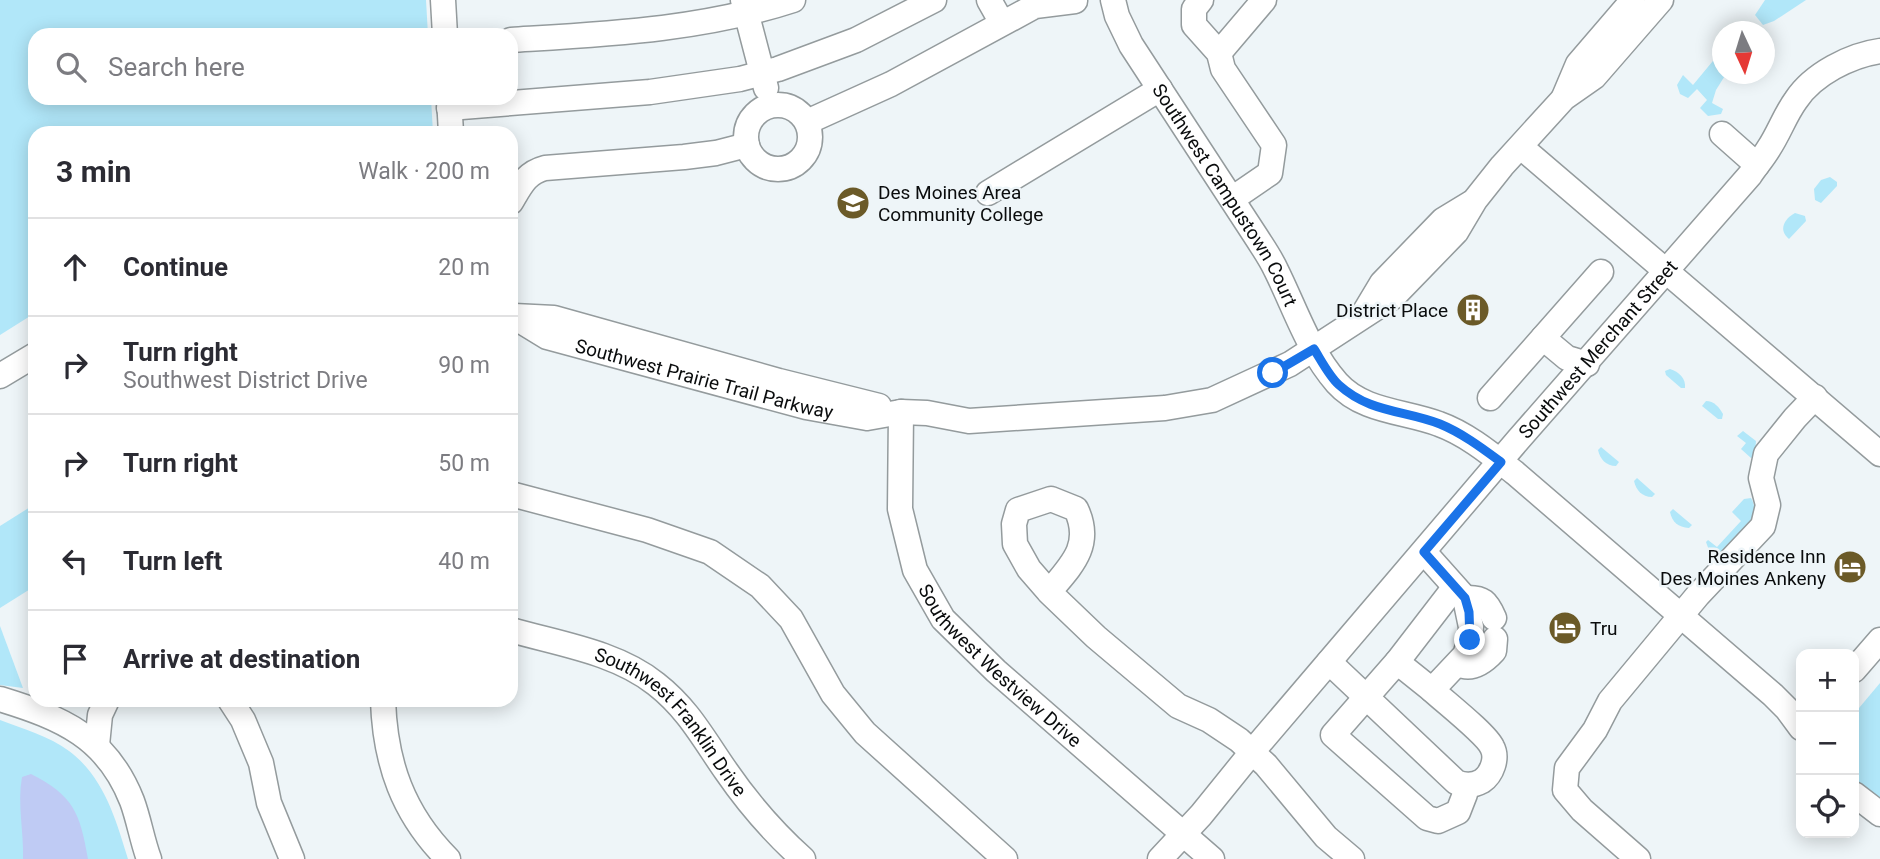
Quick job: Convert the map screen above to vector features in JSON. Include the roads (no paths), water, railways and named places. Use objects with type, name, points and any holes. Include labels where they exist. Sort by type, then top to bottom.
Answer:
[{"type":"street","points":[[443,0],[445,28]]},
{"type":"street","points":[[518,40],[670,29],[745,7],[793,0]]},
{"type":"street","points":[[518,99],[650,92],[740,79],[856,40],[934,0]]},
{"type":"street","points":[[989,0],[1002,23]]},
{"type":"street","points":[[1002,23],[1029,0]]},
{"type":"street","points":[[807,122],[891,84],[1035,6],[1080,0]]},
{"type":"street","name":"Southwest Campustown Court","points":[[1080,0],[1113,25],[1131,45]]},
{"type":"street","name":"Southwest Campustown Court","points":[[1113,0],[1117,16],[1131,45],[1276,270],[1314,349],[1338,384],[1367,404],[1388,412],[1440,424],[1501,462],[1773,695],[1796,721]]},
{"type":"street","points":[[1201,0],[1194,9],[1194,24],[1219,53],[1223,69],[1274,145],[1270,173],[1232,199]]},
{"type":"street","points":[[1219,53],[1264,0]]},
{"type":"street","name":"Southwest Prairie Trail Parkway","points":[[1564,98],[1578,64],[1633,0]]},
{"type":"street","name":"Southwest Prairie Trail Parkway","points":[[518,320],[547,337],[806,407],[867,418],[901,412],[927,413],[969,421],[1165,408],[1212,400],[1273,373],[1393,297],[1456,232],[1475,200],[1502,166],[1564,98],[1594,77],[1661,0]]},
{"type":"street","points":[[745,7],[770,105]]},
{"type":"street","name":"Southwest Merchant Street","points":[[1160,859],[1757,165],[1798,97],[1824,74],[1845,61],[1864,53],[1880,51]]},
{"type":"street","points":[[988,193],[1160,89]]},
{"type":"street","points":[[779,104],[796,109],[807,122],[810,145],[803,159],[790,167],[775,169],[754,159],[747,145],[748,125],[753,116],[770,105],[779,104]]},
{"type":"street","points":[[449,105],[451,126]]},
{"type":"street","points":[[1722,134],[1757,165]]},
{"type":"street","points":[[518,190],[526,177],[545,168],[684,157],[747,145]]},
{"type":"street","points":[[1521,147],[1880,454]]},
{"type":"street","points":[[1490,398],[1601,272]]},
{"type":"street","points":[[1543,338],[1567,358],[1587,364]]},
{"type":"street","points":[[0,376],[28,359]]},
{"type":"street","points":[[1638,859],[1582,810],[1565,790],[1567,768],[1595,730],[1610,701],[1680,617],[1763,526],[1768,505],[1761,478],[1766,454],[1794,418],[1815,397]]},
{"type":"street","name":"Southwest Westview Drive","points":[[901,412],[900,509],[915,570],[943,619],[996,671],[1212,859]]},
{"type":"street","points":[[518,496],[647,530],[710,552],[760,586],[791,619],[833,694],[866,733],[1005,859]]},
{"type":"street","points":[[1424,552],[1459,593],[1469,612],[1470,640],[1465,655],[1432,690]]},
{"type":"street","points":[[1049,592],[1096,637],[1178,706],[1209,720],[1239,740],[1290,793],[1326,837],[1352,859]]},
{"type":"street","points":[[1458,664],[1464,668],[1476,666],[1494,651],[1495,628],[1488,604],[1479,597],[1459,593]]},
{"type":"street","points":[[1329,662],[1365,696],[1462,785],[1465,794],[1458,812],[1438,821],[1427,818],[1333,735],[1365,696],[1459,593]]},
{"type":"street","name":"Southwest Franklin Drive","points":[[518,632],[611,659],[655,683],[692,718],[753,807],[803,859]]},
{"type":"street","points":[[1859,664],[1880,640]]},
{"type":"street","points":[[1397,662],[1492,745],[1494,753],[1489,775],[1472,785],[1462,785]]},
{"type":"street","points":[[0,699],[34,709],[73,727],[97,746],[119,773],[132,803],[149,859]]},
{"type":"street","points":[[73,727],[82,715],[96,707]]},
{"type":"street","points":[[97,746],[100,715],[104,707]]},
{"type":"street","points":[[235,707],[261,763],[269,803],[292,859]]},
{"type":"street","points":[[384,707],[387,737],[409,811],[427,838],[448,859]]},
{"type":"street","points":[[1859,798],[1880,814]]},
{"type":"place","name":"Des Moines Area Community College","points":[[853,203]]},
{"type":"place","name":"District Place","points":[[1473,310]]},
{"type":"place","name":"Residence Inn Des Moines Ankeny","points":[[1850,567]]},
{"type":"place","name":"Tru","points":[[1565,628]]}]
